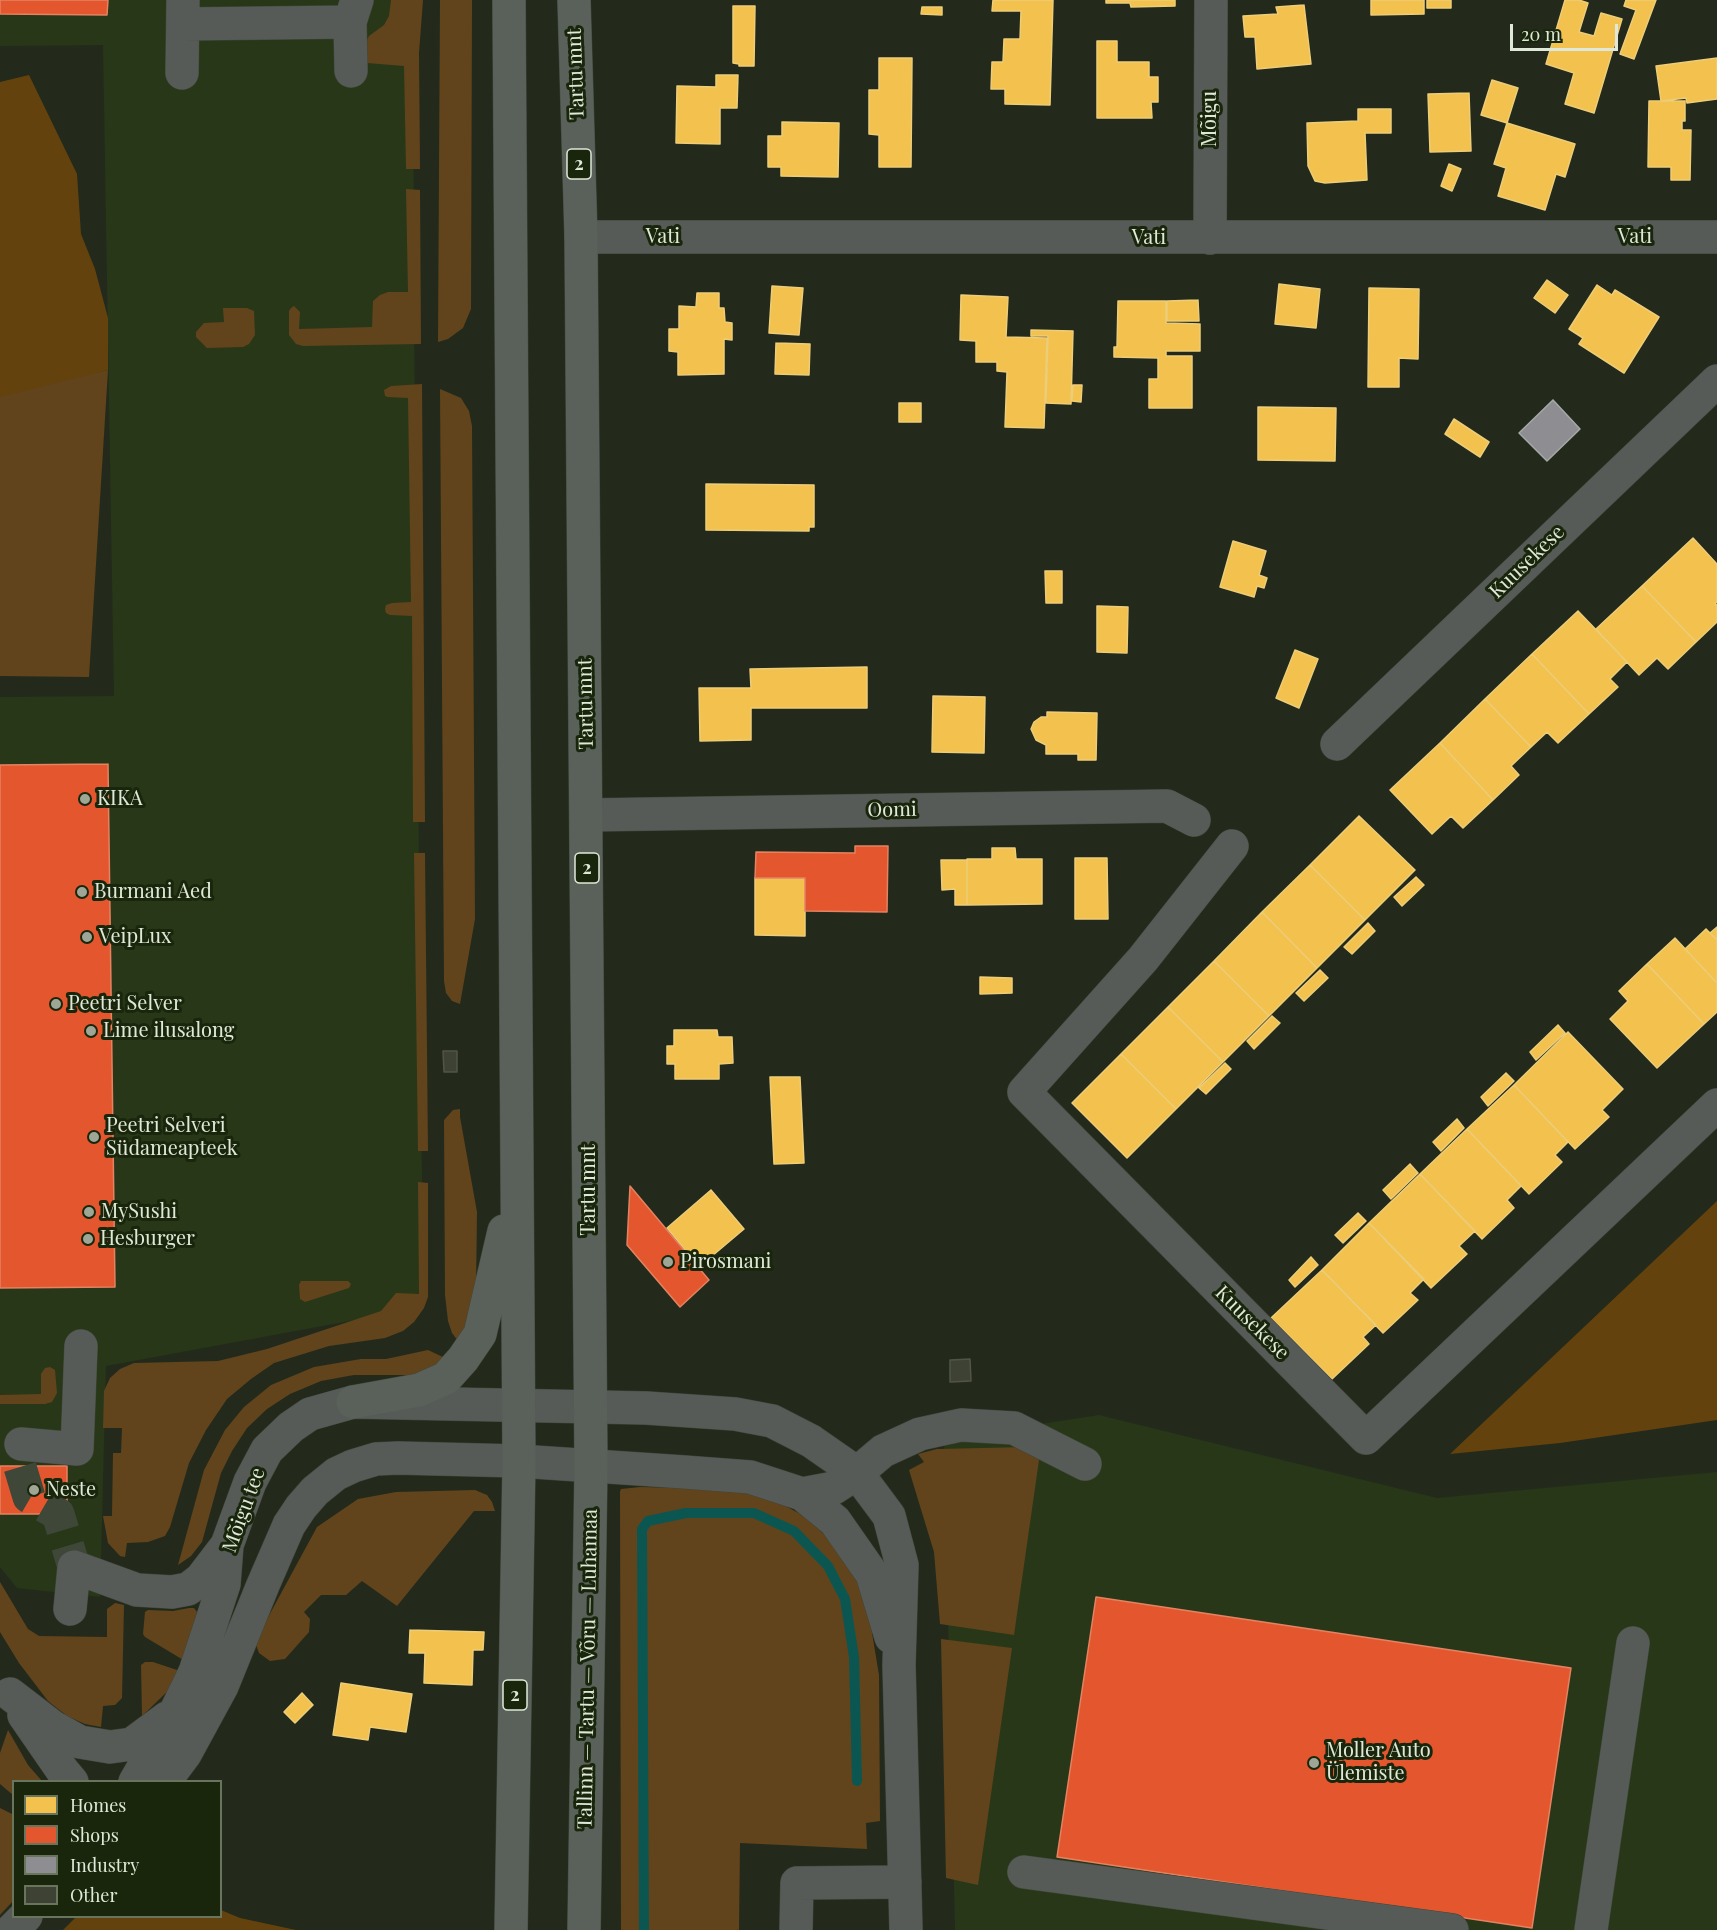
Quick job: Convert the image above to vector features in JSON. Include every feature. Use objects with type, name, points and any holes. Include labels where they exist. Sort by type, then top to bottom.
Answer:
[{"type":"highway","name":"2","points":[[509,0],[519,1461],[511,1930]]},
{"type":"highway","name":"Tartu mnt","points":[[574,0],[581,237],[591,1408]]},
{"type":"highway","points":[[353,1402],[419,1390],[446,1378],[463,1359],[480,1334],[517,1174]]},
{"type":"highway","name":"Tallinn — Tartu — Võru — Luhamaa","points":[[584,1930],[591,1408]]},
{"type":"street","name":"Mõigu","points":[[1210,0],[1210,238]]},
{"type":"street","points":[[182,73],[183,12],[251,11],[353,11],[351,71]]},
{"type":"street","name":"Vati","points":[[581,237],[1717,237]]},
{"type":"street","name":"Kuusekese","points":[[1338,744],[1717,381]]},
{"type":"street","name":"Oomi","points":[[587,815],[1181,813]]},
{"type":"street","name":"Kuusekese","points":[[1232,846],[1143,959],[1024,1092],[1366,1438],[1717,1105]]},
{"type":"street","points":[[14,1451],[77,1449],[81,1346]]},
{"type":"street","name":"Mõigu tee","points":[[136,1780],[195,1672],[224,1584],[227,1545],[250,1482],[267,1450],[291,1427],[310,1414],[353,1402],[646,1408],[735,1414],[772,1421],[811,1441],[857,1473],[888,1516],[902,1565],[899,1665]]},
{"type":"street","points":[[802,1494],[834,1488],[857,1473],[883,1450],[920,1434],[961,1425],[1014,1428],[1084,1464]]},
{"type":"street","points":[[166,1780],[185,1754],[222,1686],[289,1525],[300,1507],[336,1474],[376,1459],[398,1458],[519,1461],[750,1477],[802,1494],[835,1521],[872,1574],[899,1665],[906,1930]]},
{"type":"street","points":[[70,1609],[74,1567],[137,1590],[172,1592],[188,1589],[201,1578],[227,1545]]},
{"type":"street","points":[[1591,1930],[1633,1643]]},
{"type":"street","points":[[5,1685],[53,1727],[80,1742],[110,1747],[132,1744],[155,1728],[177,1708]]},
{"type":"street","points":[[5,1685],[70,1780]]},
{"type":"street","points":[[1024,1872],[1452,1930]]},
{"type":"street","points":[[796,1930],[797,1884],[905,1882]]},
{"type":"street","points":[[12,1930],[25,1918]]},
{"type":"shaded area","points":[[0,0],[413,0],[422,1186],[420,1308],[106,1366],[100,1597],[17,1588],[0,1567],[0,697],[114,696],[103,45],[0,46]]},
{"type":"shaded area","points":[[391,0],[423,0],[419,53],[420,169],[406,169],[404,66],[367,63],[366,42],[369,36],[384,25],[389,16]]},
{"type":"shaded area","points":[[440,0],[472,0],[471,309],[463,328],[448,339],[438,342]]},
{"type":"shaded area","points":[[29,75],[77,174],[81,234],[95,269],[108,318],[108,370],[0,397],[0,82]]},
{"type":"shaded area","points":[[406,189],[420,190],[421,344],[303,346],[296,344],[289,335],[289,311],[294,306],[300,312],[299,329],[372,327],[373,301],[388,292],[408,292]]},
{"type":"shaded area","points":[[223,308],[247,308],[254,311],[255,335],[249,344],[243,347],[207,348],[196,337],[196,332],[204,323],[224,322]]},
{"type":"shaded area","points":[[108,370],[89,677],[0,676],[0,393]]},
{"type":"shaded area","points":[[422,384],[425,822],[413,822],[412,616],[390,615],[385,609],[386,605],[392,603],[411,602],[408,398],[385,396],[384,390],[391,386]]},
{"type":"shaded area","points":[[440,389],[461,398],[469,411],[472,426],[475,919],[460,1004],[452,1001],[446,993],[444,981]]},
{"type":"shaded area","points":[[414,853],[425,853],[428,1151],[418,1151]]},
{"type":"shaded area","points":[[460,1109],[477,1212],[476,1289],[471,1316],[458,1341],[448,1321],[445,1295],[444,1120],[453,1110]]},
{"type":"shaded area","points":[[418,1182],[428,1183],[428,1297],[424,1308],[414,1322],[403,1331],[385,1338],[329,1346],[274,1363],[251,1379],[227,1399],[206,1430],[189,1463],[170,1527],[165,1536],[148,1542],[127,1543],[125,1557],[120,1556],[108,1543],[103,1516],[112,1516],[113,1453],[121,1453],[122,1428],[103,1428],[104,1391],[110,1378],[120,1369],[134,1363],[218,1361],[267,1349],[381,1311],[396,1293],[419,1294]]},
{"type":"shaded area","points":[[1717,1201],[1717,1420],[1560,1443],[1450,1454]]},
{"type":"shaded area","points":[[301,1281],[348,1281],[351,1284],[349,1288],[305,1302],[300,1299]]},
{"type":"shaded area","points":[[428,1350],[445,1358],[429,1371],[410,1375],[354,1375],[321,1381],[290,1394],[267,1409],[247,1428],[232,1451],[221,1473],[202,1542],[191,1556],[178,1565],[204,1470],[225,1430],[244,1407],[271,1385],[314,1367],[361,1359],[386,1359]]},
{"type":"shaded area","points":[[50,1367],[55,1370],[57,1393],[52,1402],[0,1404],[0,1395],[41,1394],[41,1374],[45,1368]]},
{"type":"shaded area","points":[[1099,1415],[1437,1498],[1717,1472],[1717,1930],[955,1930],[944,1439]]},
{"type":"shaded area","points":[[1026,1447],[1037,1453],[1039,1460],[1014,1635],[940,1624],[934,1552],[909,1470],[924,1462],[918,1454],[937,1449]]},
{"type":"shaded area","points":[[640,1487],[732,1489],[776,1501],[806,1517],[833,1543],[853,1568],[867,1603],[879,1675],[880,1821],[866,1823],[867,1849],[740,1843],[739,1930],[621,1930],[620,1492],[621,1489]]},
{"type":"shaded area","points":[[475,1490],[487,1495],[495,1511],[474,1511],[397,1606],[362,1581],[346,1595],[321,1595],[304,1612],[310,1619],[309,1632],[285,1659],[270,1661],[259,1653],[256,1645],[260,1632],[317,1527],[358,1499],[396,1492]]},
{"type":"shaded area","points":[[0,1582],[28,1629],[39,1636],[107,1637],[107,1609],[115,1603],[124,1605],[122,1698],[115,1705],[103,1706],[101,1727],[85,1724],[67,1716],[48,1701],[19,1663],[0,1632]]},
{"type":"shaded area","points":[[194,1608],[197,1612],[185,1661],[143,1634],[145,1612],[148,1610],[173,1611]]},
{"type":"shaded area","points":[[941,1639],[1012,1648],[978,1885],[946,1878]]},
{"type":"shaded area","points":[[145,1662],[153,1662],[180,1671],[171,1688],[142,1716],[141,1665]]},
{"type":"shaded area","points":[[8,1730],[28,1765],[41,1780],[12,1780],[12,1794],[0,1784],[0,1753]]},
{"type":"shaded area","points":[[0,1808],[12,1814],[12,1902],[0,1915]]},
{"type":"shaded area","points":[[222,1910],[240,1918],[296,1930],[63,1930],[75,1918],[222,1918]]},
{"type":"building: Homes","points":[[993,0],[1053,0],[1050,105],[1005,104],[1005,89],[991,89],[992,62],[1003,62],[1004,39],[1020,39],[1021,11],[992,11]]},
{"type":"building: Homes","points":[[1106,0],[1175,0],[1175,6],[1131,7],[1130,3],[1106,3]]},
{"type":"building: Homes","points":[[1371,0],[1424,0],[1424,14],[1371,15]]},
{"type":"building: Homes","points":[[1427,0],[1451,0],[1451,8],[1427,8]]},
{"type":"building: Homes","points":[[1565,0],[1579,0],[1588,3],[1579,32],[1594,36],[1601,13],[1622,19],[1594,113],[1565,104],[1574,73],[1546,64]]},
{"type":"building: Homes","points":[[1626,0],[1656,0],[1634,59],[1620,54],[1636,10],[1624,6]]},
{"type":"building: Homes","points":[[1304,5],[1311,64],[1257,69],[1255,37],[1245,37],[1243,16],[1278,14],[1276,7]]},
{"type":"building: Homes","points":[[733,6],[755,6],[754,66],[739,66],[733,63]]},
{"type":"building: Homes","points":[[922,7],[942,7],[942,15],[921,14]]},
{"type":"building: Homes","points":[[1097,41],[1117,41],[1117,62],[1149,62],[1149,77],[1158,77],[1158,102],[1151,102],[1152,118],[1097,118]]},
{"type":"building: Homes","points":[[879,58],[912,58],[911,167],[879,167],[879,135],[869,134],[869,90],[879,90]]},
{"type":"building: Homes","points":[[1717,58],[1717,99],[1687,103],[1686,98],[1661,101],[1656,66]]},
{"type":"building: Homes","points":[[716,75],[738,75],[737,108],[720,108],[720,144],[676,143],[677,86],[716,87]]},
{"type":"building: Homes","points":[[1492,80],[1518,88],[1507,123],[1481,115]]},
{"type":"building: Homes","points":[[1469,93],[1471,151],[1430,152],[1428,94]]},
{"type":"building: Homes","points":[[1649,101],[1685,101],[1685,121],[1682,121],[1682,130],[1691,130],[1690,180],[1671,180],[1671,167],[1648,167]]},
{"type":"building: Homes","points":[[1358,109],[1391,109],[1391,133],[1365,133],[1367,180],[1325,183],[1315,181],[1308,166],[1307,123],[1358,121]]},
{"type":"building: Homes","points":[[782,122],[839,123],[838,177],[781,176],[781,167],[768,167],[768,136],[782,136]]},
{"type":"building: Homes","points":[[1507,123],[1575,144],[1565,177],[1556,174],[1545,210],[1498,196],[1506,168],[1494,164]]},
{"type":"building: Homes","points":[[1449,164],[1461,169],[1452,191],[1441,186]]},
{"type":"building: Homes","points":[[1547,280],[1568,295],[1555,313],[1534,298]]},
{"type":"building: Homes","points":[[1279,284],[1320,289],[1316,328],[1275,324]]},
{"type":"building: Homes","points":[[1597,285],[1612,295],[1615,290],[1659,317],[1624,373],[1579,344],[1583,338],[1569,329]]},
{"type":"building: Homes","points":[[772,286],[803,288],[799,335],[769,333]]},
{"type":"building: Homes","points":[[1369,288],[1419,289],[1418,359],[1399,358],[1399,387],[1368,387]]},
{"type":"building: Homes","points":[[697,293],[719,293],[719,308],[724,308],[725,322],[732,323],[732,340],[724,339],[724,374],[678,375],[678,352],[669,351],[669,329],[679,329],[679,306],[696,307]]},
{"type":"building: Homes","points":[[961,295],[1008,297],[1006,337],[1047,338],[1044,428],[1005,427],[1007,372],[997,371],[997,362],[976,362],[976,341],[960,340]]},
{"type":"building: Homes","points":[[1198,300],[1199,321],[1167,321],[1167,301]]},
{"type":"building: Homes","points":[[1118,301],[1166,301],[1166,323],[1200,324],[1200,351],[1166,351],[1166,356],[1192,356],[1192,408],[1149,408],[1149,379],[1158,379],[1158,358],[1114,357],[1114,347],[1117,347]]},
{"type":"building: Homes","points":[[1031,330],[1073,331],[1071,404],[1046,403],[1048,336],[1031,336]]},
{"type":"building: Homes","points":[[776,343],[810,344],[809,375],[775,374]]},
{"type":"building: Homes","points":[[1073,385],[1082,385],[1081,402],[1072,401]]},
{"type":"building: Homes","points":[[899,403],[921,403],[921,422],[899,422]]},
{"type":"building: Homes","points":[[1258,407],[1336,408],[1335,461],[1258,460]]},
{"type":"building: Homes","points":[[1454,419],[1489,442],[1480,457],[1445,434]]},
{"type":"building: Homes","points":[[706,484],[814,485],[814,527],[809,527],[809,531],[706,530]]},
{"type":"building: Homes","points":[[1693,538],[1717,564],[1717,602],[1715,604],[1717,605],[1717,622],[1696,642],[1642,586]]},
{"type":"building: Homes","points":[[1233,541],[1266,551],[1259,575],[1267,578],[1264,588],[1257,586],[1254,597],[1220,587]]},
{"type":"building: Homes","points":[[1045,571],[1062,571],[1062,603],[1046,603]]},
{"type":"building: Homes","points":[[1642,586],[1696,642],[1668,669],[1657,658],[1639,675],[1596,629]]},
{"type":"building: Homes","points":[[1097,606],[1128,607],[1127,653],[1097,652]]},
{"type":"building: Homes","points":[[1578,611],[1627,662],[1610,679],[1618,687],[1589,714],[1532,654]]},
{"type":"building: Homes","points":[[1295,650],[1318,659],[1299,708],[1276,698]]},
{"type":"building: Homes","points":[[1532,654],[1589,714],[1558,743],[1547,732],[1531,747],[1485,699]]},
{"type":"building: Homes","points":[[867,667],[867,708],[751,708],[751,740],[700,741],[699,688],[751,688],[750,669]]},
{"type":"building: Homes","points":[[933,696],[985,697],[984,753],[932,752]]},
{"type":"building: Homes","points":[[1485,699],[1531,747],[1511,766],[1519,775],[1493,800],[1440,743]]},
{"type":"building: Homes","points":[[1047,712],[1097,713],[1096,760],[1078,760],[1078,754],[1046,754],[1046,745],[1036,740],[1031,729],[1034,722],[1041,717],[1047,717]]},
{"type":"building: Homes","points":[[1440,743],[1493,800],[1463,828],[1451,816],[1432,834],[1390,790]]},
{"type":"building: Homes","points":[[1359,816],[1415,870],[1365,920],[1310,865]]},
{"type":"building: Homes","points":[[992,848],[1015,848],[1016,859],[1042,859],[1042,904],[967,905],[967,859],[992,859]]},
{"type":"building: Homes","points":[[1075,858],[1107,858],[1108,919],[1075,919]]},
{"type":"building: Homes","points":[[941,860],[967,860],[967,905],[955,905],[955,889],[942,890]]},
{"type":"building: Homes","points":[[1310,865],[1365,920],[1317,968],[1262,912]]},
{"type":"building: Homes","points":[[1416,877],[1424,885],[1402,906],[1394,897]]},
{"type":"building: Homes","points":[[755,878],[805,878],[805,936],[755,935]]},
{"type":"building: Homes","points":[[1262,912],[1317,968],[1269,1016],[1214,961]]},
{"type":"building: Homes","points":[[1368,923],[1375,931],[1352,954],[1344,947]]},
{"type":"building: Homes","points":[[1717,927],[1717,940],[1710,933]]},
{"type":"building: Homes","points":[[1706,929],[1717,940],[1717,983],[1685,949]]},
{"type":"building: Homes","points":[[1675,938],[1717,983],[1717,1012],[1704,1024],[1647,964]]},
{"type":"building: Homes","points":[[1214,961],[1269,1016],[1223,1062],[1168,1007]]},
{"type":"building: Homes","points":[[1647,964],[1704,1024],[1657,1068],[1610,1019],[1628,1001],[1619,991]]},
{"type":"building: Homes","points":[[1320,970],[1328,978],[1304,1001],[1296,993]]},
{"type":"building: Homes","points":[[980,977],[1012,978],[1012,993],[980,994]]},
{"type":"building: Homes","points":[[1168,1007],[1223,1062],[1176,1109],[1121,1054]]},
{"type":"building: Homes","points":[[1272,1016],[1280,1023],[1254,1049],[1247,1041]]},
{"type":"building: Homes","points":[[1558,1025],[1565,1033],[1536,1060],[1530,1052]]},
{"type":"building: Homes","points":[[674,1030],[717,1030],[718,1037],[732,1037],[733,1063],[719,1064],[719,1079],[675,1079],[675,1064],[667,1064],[667,1046],[674,1046]]},
{"type":"building: Homes","points":[[1568,1032],[1623,1089],[1602,1110],[1609,1117],[1575,1149],[1514,1085]]},
{"type":"building: Homes","points":[[1121,1054],[1176,1109],[1127,1158],[1072,1103]]},
{"type":"building: Homes","points":[[1225,1063],[1231,1069],[1206,1094],[1199,1088]]},
{"type":"building: Homes","points":[[1506,1073],[1514,1081],[1488,1106],[1481,1097]]},
{"type":"building: Homes","points":[[770,1077],[800,1077],[804,1163],[774,1164]]},
{"type":"building: Homes","points":[[1514,1085],[1568,1142],[1555,1155],[1562,1162],[1529,1194],[1467,1129]]},
{"type":"building: Homes","points":[[1457,1119],[1464,1128],[1441,1151],[1433,1142]]},
{"type":"building: Homes","points":[[1467,1129],[1521,1186],[1507,1200],[1514,1208],[1482,1239],[1420,1174]]},
{"type":"building: Homes","points":[[1410,1164],[1418,1173],[1391,1199],[1383,1190]]},
{"type":"building: Homes","points":[[1420,1174],[1475,1231],[1459,1246],[1467,1254],[1431,1288],[1369,1223]]},
{"type":"building: Homes","points":[[711,1190],[744,1229],[699,1267],[667,1228]]},
{"type":"building: Homes","points":[[1358,1213],[1366,1221],[1343,1243],[1335,1235]]},
{"type":"building: Homes","points":[[1369,1223],[1424,1279],[1410,1293],[1418,1300],[1383,1333],[1322,1270]]},
{"type":"building: Homes","points":[[1311,1257],[1318,1265],[1295,1287],[1289,1280]]},
{"type":"building: Homes","points":[[1322,1270],[1376,1325],[1363,1337],[1369,1344],[1332,1379],[1271,1318]]},
{"type":"building: Homes","points":[[410,1630],[484,1632],[483,1650],[473,1650],[472,1685],[424,1683],[425,1653],[409,1653]]},
{"type":"building: Homes","points":[[341,1683],[412,1694],[406,1732],[370,1727],[368,1740],[333,1735]]},
{"type":"building: Homes","points":[[302,1693],[313,1705],[295,1723],[284,1712]]},
{"type":"building: Shops","points":[[0,0],[108,0],[107,15],[0,14]]},
{"type":"building: Shops","name":"Peetri Selver","points":[[108,764],[115,1287],[0,1288],[0,765]]},
{"type":"building: Shops","points":[[855,846],[888,846],[887,912],[805,911],[805,878],[755,878],[756,852],[855,853]]},
{"type":"building: Shops","name":"Pirosmani","points":[[630,1186],[709,1280],[680,1307],[627,1245]]},
{"type":"building: Shops","name":"Neste","points":[[0,1466],[67,1466],[67,1514],[0,1514]]},
{"type":"building: Shops","name":"Moller Auto Ülemiste","points":[[1096,1597],[1571,1668],[1532,1928],[1057,1857]]},
{"type":"building: Industry","points":[[1553,400],[1580,429],[1547,461],[1519,433]]},
{"type":"building: Other","points":[[443,1051],[457,1051],[457,1072],[444,1072]]},
{"type":"building: Other","points":[[970,1359],[971,1381],[950,1382],[950,1360]]},
{"type":"waterway","points":[[644,1930],[642,1529],[648,1521],[686,1513],[754,1513],[794,1531],[828,1566],[845,1599],[854,1657],[857,1781]]},
{"type":"tunnel","points":[[20,1467],[29,1497],[58,1514],[74,1567]]},
{"type":"place","name":"KIKA","points":[[85,799]]},
{"type":"place","name":"Burmani Aed","points":[[82,892]]},
{"type":"place","name":"VeipLux","points":[[87,937]]},
{"type":"place","name":"Peetri Selver","points":[[56,1004]]},
{"type":"place","name":"Lime ilusalong","points":[[91,1031]]},
{"type":"place","name":"Peetri Selveri Südameapteek","points":[[94,1137]]},
{"type":"place","name":"MySushi","points":[[89,1212]]},
{"type":"place","name":"Hesburger","points":[[88,1239]]},
{"type":"place","name":"Pirosmani","points":[[668,1262]]},
{"type":"place","name":"Neste","points":[[34,1490]]},
{"type":"place","name":"Moller Auto Ülemiste","points":[[1314,1763]]}]
